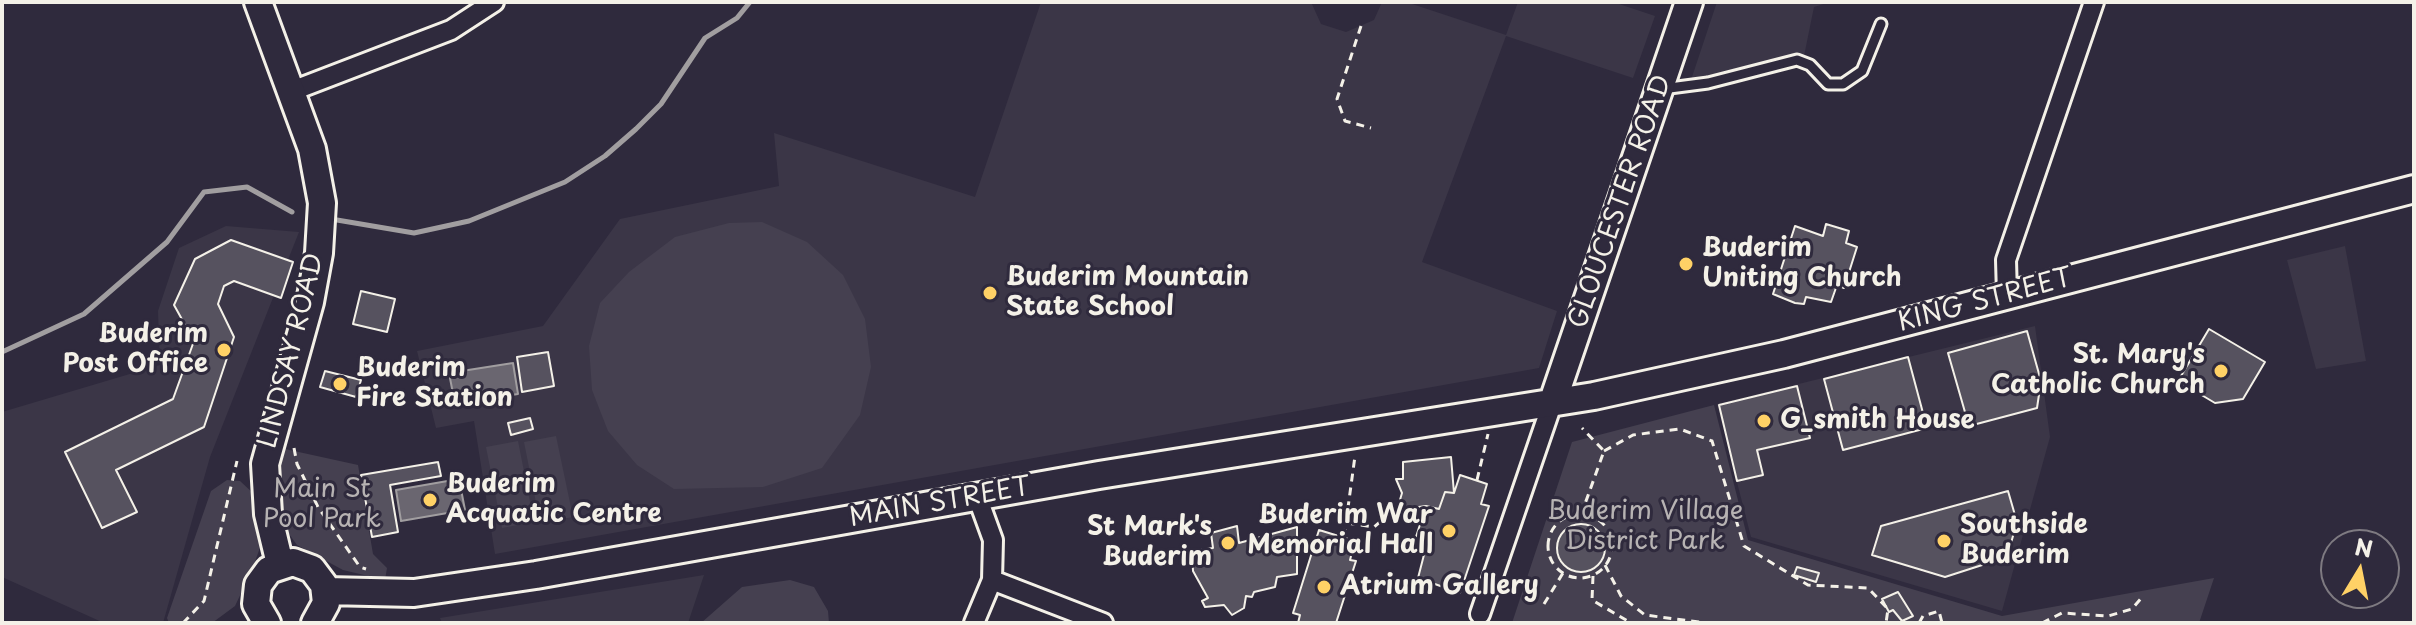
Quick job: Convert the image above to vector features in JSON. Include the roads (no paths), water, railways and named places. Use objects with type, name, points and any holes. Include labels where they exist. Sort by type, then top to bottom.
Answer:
[{"type":"main road","name":"LINDSAY ROAD","points":[[258,2],[312,149],[322,203],[319,253],[310,302],[265,464],[268,514],[280,564]]},
{"type":"main road","name":"GLOUCESTER ROAD","points":[[1553,401],[1689,2]]},
{"type":"main road","name":"KING STREET","points":[[1553,401],[1594,396],[1784,354],[2414,189]]},
{"type":"main road","name":"MAIN STREET","points":[[326,591],[425,592],[977,496],[1553,401]]},
{"type":"main road","points":[[255,619],[260,580],[280,564],[293,562],[312,569],[326,591],[324,609],[315,623]]},
{"type":"street","points":[[292,91],[451,30],[494,2]]},
{"type":"street","points":[[2007,295],[2006,260],[2094,2]]},
{"type":"street","points":[[1480,614],[1553,401]]},
{"type":"street","points":[[974,623],[992,580],[993,540],[977,496]]},
{"type":"street","points":[[992,580],[1103,623]]},
{"type":"lane","points":[[1658,90],[1708,83],[1797,60],[1810,65],[1828,84],[1843,84],[1862,71],[1881,24]]},
{"type":"waterway","points":[[337,220],[414,233],[469,221],[565,182],[605,156],[636,129],[661,104],[705,38],[737,18],[750,2]]},
{"type":"waterway","points":[[2,352],[84,314],[167,242],[204,192],[247,187],[292,212]]},
{"type":"place","name":"Buderim Uniting Church","points":[[1686,264]]},
{"type":"place","name":"Buderim Mountain State School","points":[[990,293]]},
{"type":"place","name":"Buderim Post Office","points":[[224,350]]},
{"type":"place","name":"St. Mary's Catholic Church","points":[[2221,371]]},
{"type":"place","name":"Buderim Fire Station","points":[[340,384]]},
{"type":"place","name":"G_smith House","points":[[1764,421]]},
{"type":"place","name":"Buderim Acquatic Centre","points":[[430,500]]},
{"type":"place","name":"Buderim War Memorial Hall","points":[[1449,531]]},
{"type":"place","name":"Southside Buderim","points":[[1944,541]]},
{"type":"place","name":"St Mark's Buderim","points":[[1228,543]]},
{"type":"place","name":"Atrium Gallery","points":[[1324,587]]},
{"type":"park label","name":"Main St Pool Park","points":[[322,505]]},
{"type":"park label","name":"Buderim Village District Park","points":[[1645,527]]}]
